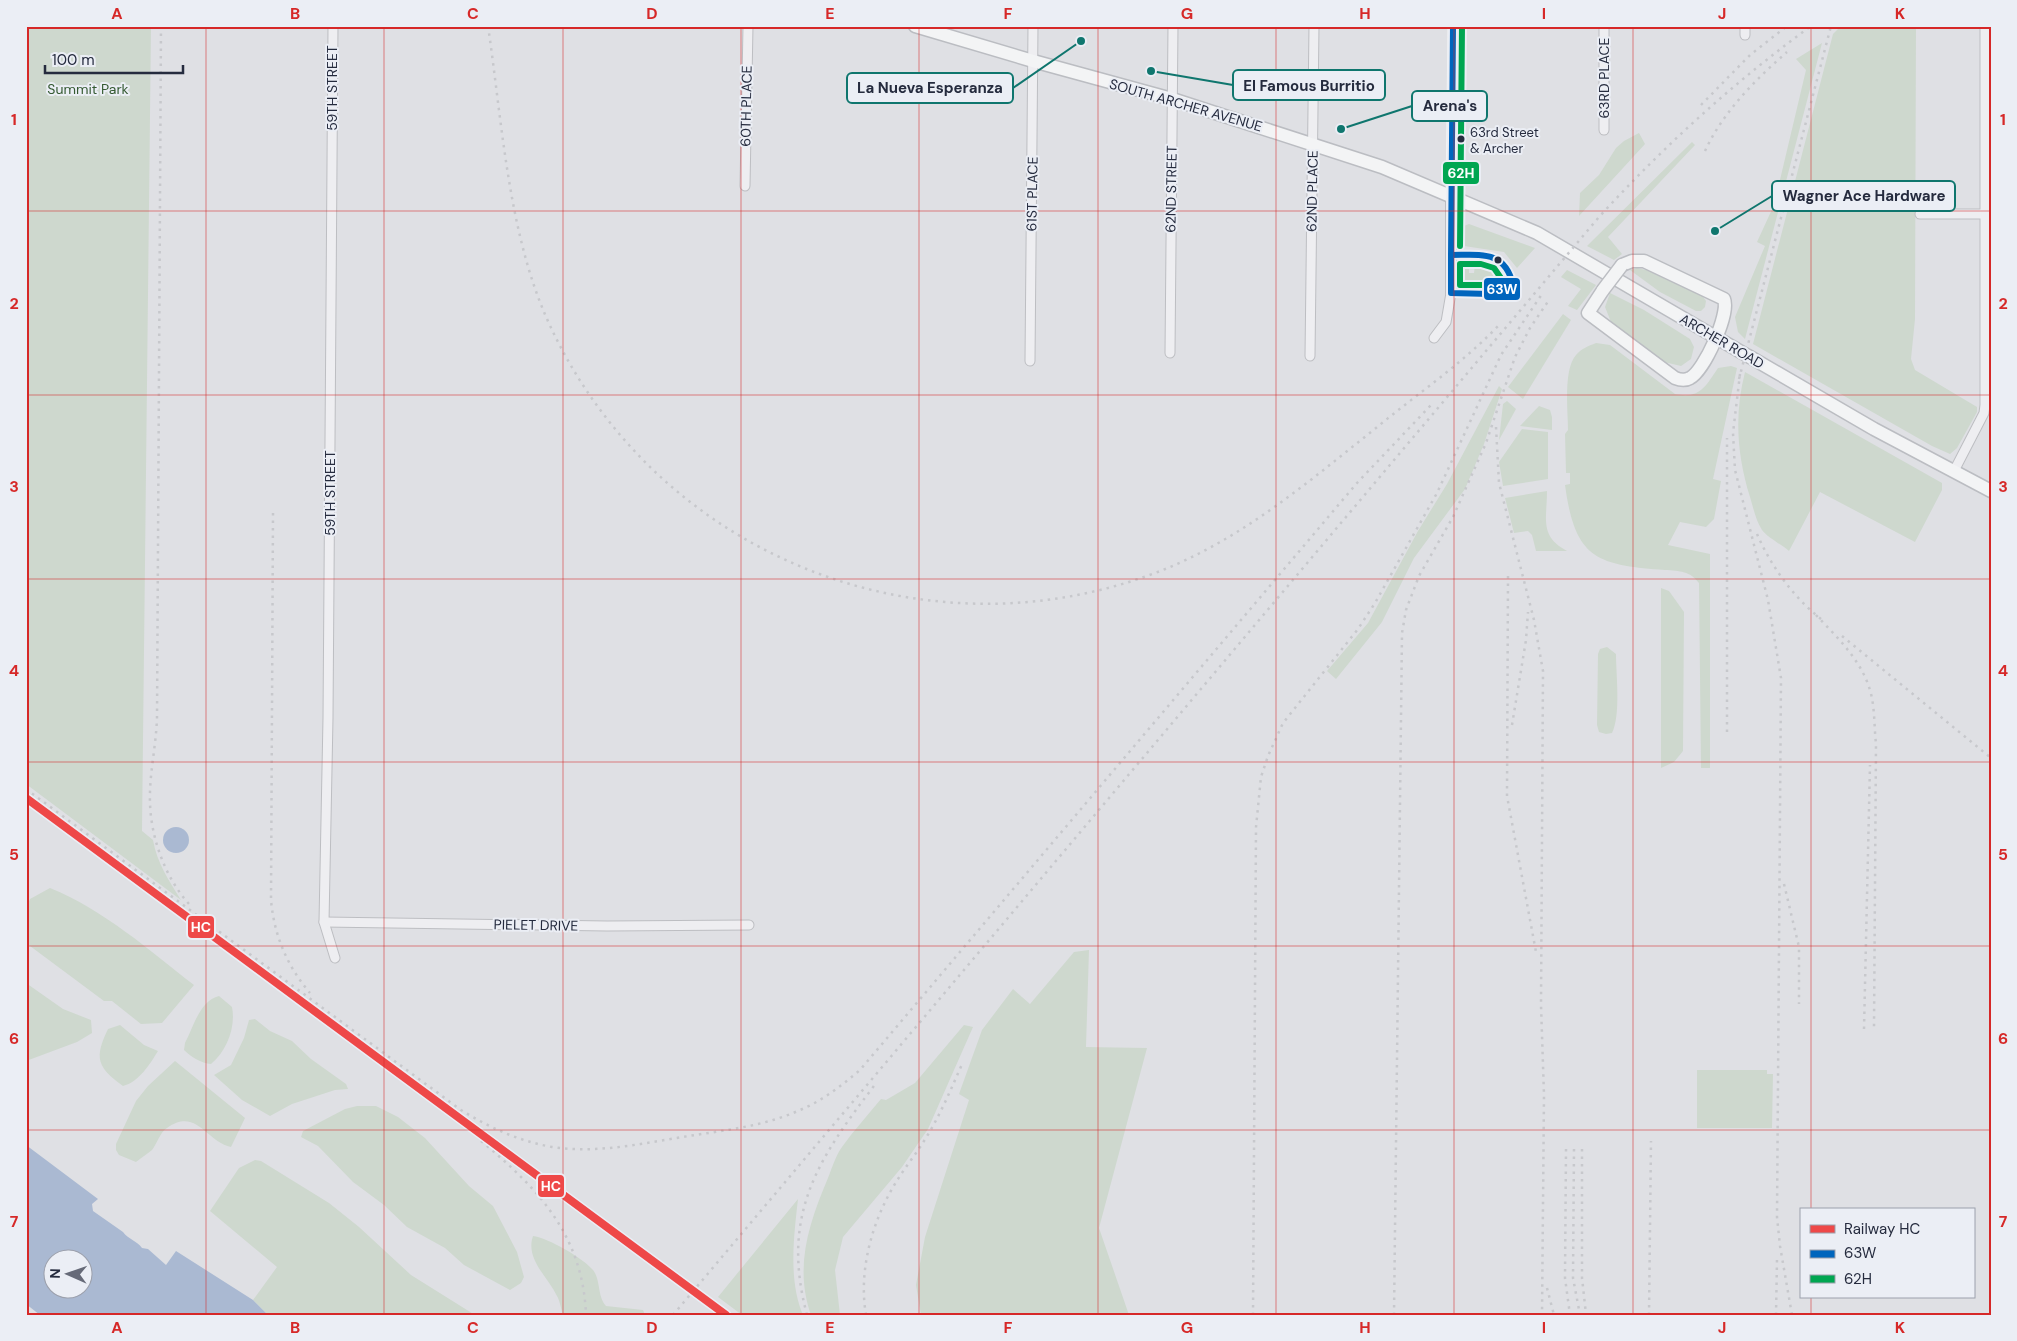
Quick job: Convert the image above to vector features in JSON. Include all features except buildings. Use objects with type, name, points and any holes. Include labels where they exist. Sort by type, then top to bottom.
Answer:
[{"type":"main road","name":"SOUTH ARCHER AVENUE","points":[[915,26],[1033,62],[1172,99],[1312,143],[1369,162],[1451,197]]},
{"type":"main road","points":[[1451,197],[1453,26]]},
{"type":"main road","name":"ARCHER ROAD","points":[[1451,197],[1537,233],[1745,355],[1991,491]]},
{"type":"main road","points":[[1632,261],[1644,261],[1720,295],[1726,304],[1726,311],[1716,337],[1694,375],[1685,380],[1675,378],[1588,313],[1622,265],[1632,261]]},
{"type":"street","name":"59TH STREET","points":[[333,26],[328,709],[324,922],[335,958]]},
{"type":"street","name":"60TH PLACE","points":[[745,186],[748,26]]},
{"type":"street","name":"61ST PLACE","points":[[1030,361],[1034,26]]},
{"type":"street","name":"62ND STREET","points":[[1170,353],[1173,26]]},
{"type":"street","name":"62ND PLACE","points":[[1310,356],[1314,26]]},
{"type":"street","name":"63RD PLACE","points":[[1604,26],[1604,130]]},
{"type":"street","points":[[1954,471],[1984,413],[1988,214],[1985,26]]},
{"type":"street","points":[[1434,338],[1446,322],[1450,293],[1451,197]]},
{"type":"street","points":[[1920,214],[1988,214]]},
{"type":"street","name":"PIELET DRIVE","points":[[324,922],[607,926],[749,925]]},
{"type":"green space","name":"Summit Park","points":[[26,26],[151,26],[142,831],[153,840],[160,864],[181,900],[26,784]]},
{"type":"green space","points":[[1841,26],[1916,26],[1915,319],[1911,359],[1915,370],[1977,407],[1977,412],[1957,448],[1950,454],[1932,446],[1753,344],[1833,34]]},
{"type":"green space","points":[[1822,43],[1745,339],[1738,332],[1735,317],[1765,246],[1757,242],[1774,205],[1806,70],[1796,59]]},
{"type":"green space","points":[[1639,133],[1645,144],[1579,216],[1580,193],[1599,175],[1616,148]]},
{"type":"green space","points":[[1692,142],[1695,145],[1608,237],[1622,254],[1614,260],[1587,246]]},
{"type":"green space","points":[[1469,224],[1535,248],[1517,268],[1504,252],[1464,246],[1464,226]]},
{"type":"green space","points":[[1475,264],[1495,267],[1500,272],[1501,284],[1493,286],[1464,283],[1463,265],[1469,265],[1469,273],[1474,273]]},
{"type":"green space","points":[[1637,268],[1646,270],[1701,294],[1706,301],[1705,307],[1701,311],[1696,311],[1660,292],[1630,270]]},
{"type":"green space","points":[[1567,270],[1596,285],[1577,310],[1568,306],[1581,289],[1561,277]]},
{"type":"green space","points":[[1610,293],[1644,310],[1690,339],[1694,347],[1691,359],[1681,366],[1664,362],[1611,322],[1605,307]]},
{"type":"green space","points":[[1563,314],[1571,320],[1523,399],[1508,387]]},
{"type":"green space","points":[[1596,343],[1610,345],[1675,394],[1690,395],[1701,390],[1718,368],[1731,366],[1737,368],[1713,479],[1721,481],[1714,519],[1706,527],[1680,522],[1668,545],[1710,554],[1710,768],[1701,768],[1699,583],[1692,576],[1684,572],[1621,565],[1592,553],[1583,543],[1575,528],[1569,509],[1565,485],[1570,484],[1570,473],[1566,473],[1565,434],[1568,430],[1567,391],[1569,370],[1578,353]]},
{"type":"green space","points":[[1745,372],[1942,483],[1942,490],[1915,542],[1820,492],[1789,551],[1764,533],[1758,522],[1742,466],[1738,435],[1739,404]]},
{"type":"green space","points":[[1499,386],[1502,389],[1484,444],[1465,489],[1414,558],[1382,622],[1336,679],[1327,671],[1368,623],[1418,531],[1447,484]]},
{"type":"green space","points":[[1507,401],[1516,409],[1499,440],[1503,404]]},
{"type":"green space","points":[[1539,406],[1550,410],[1552,430],[1520,426]]},
{"type":"green space","points":[[1522,429],[1548,432],[1548,479],[1503,486],[1499,462]]},
{"type":"green space","points":[[1547,491],[1546,526],[1548,533],[1558,545],[1567,551],[1536,551],[1532,535],[1528,531],[1514,533],[1505,498]]},
{"type":"green space","points":[[1661,588],[1669,591],[1684,612],[1683,751],[1674,762],[1661,768]]},
{"type":"green space","points":[[1607,647],[1616,654],[1617,695],[1615,725],[1612,733],[1606,734],[1599,732],[1597,725],[1598,654],[1600,649]]},
{"type":"green space","points":[[50,888],[70,897],[107,919],[194,985],[162,1023],[141,1024],[112,1001],[104,1001],[26,943],[26,908],[30,899]]},
{"type":"green space","points":[[1089,950],[1086,1047],[1147,1048],[1099,1228],[1129,1315],[921,1315],[916,1285],[925,1237],[969,1100],[959,1094],[982,1030],[1013,989],[1030,1004],[1074,952]]},
{"type":"green space","points":[[26,983],[63,1009],[91,1020],[92,1033],[77,1042],[26,1061]]},
{"type":"green space","points":[[219,996],[232,1007],[233,1023],[226,1046],[211,1064],[196,1059],[184,1050],[185,1043],[202,1009],[212,999]]},
{"type":"green space","points":[[255,1019],[270,1031],[292,1041],[311,1059],[346,1084],[348,1089],[335,1090],[292,1104],[270,1116],[242,1100],[214,1075],[231,1065],[244,1038],[249,1020]]},
{"type":"green space","points":[[120,1025],[144,1045],[158,1051],[139,1077],[123,1086],[108,1073],[100,1061],[101,1047],[108,1029]]},
{"type":"green space","points":[[964,1025],[973,1027],[928,1129],[902,1167],[843,1237],[835,1270],[840,1315],[811,1315],[804,1280],[806,1245],[815,1212],[838,1154],[881,1099],[886,1100],[915,1083]]},
{"type":"green space","points":[[175,1061],[245,1118],[231,1147],[222,1144],[194,1123],[186,1121],[167,1128],[160,1135],[152,1150],[136,1162],[119,1155],[116,1150],[116,1144],[136,1101],[148,1086]]},
{"type":"green space","points":[[1697,1070],[1767,1070],[1767,1074],[1773,1074],[1772,1128],[1697,1128]]},
{"type":"green space","points":[[357,1106],[376,1106],[398,1117],[425,1138],[469,1186],[493,1206],[517,1252],[524,1277],[521,1283],[510,1290],[464,1265],[445,1248],[407,1227],[384,1205],[353,1182],[318,1146],[301,1137],[303,1131],[345,1109]]},
{"type":"green space","points":[[255,1160],[261,1161],[329,1203],[359,1227],[411,1275],[475,1315],[268,1315],[253,1300],[277,1267],[210,1211],[239,1168]]},
{"type":"green space","points":[[798,1199],[793,1257],[795,1287],[803,1315],[742,1315],[718,1297]]},
{"type":"green space","points":[[533,1236],[556,1244],[574,1254],[588,1265],[597,1278],[601,1298],[606,1306],[643,1310],[645,1315],[563,1315],[558,1298],[535,1260],[531,1244]]},
{"type":"water","points":[[176,827],[185,831],[189,840],[185,849],[176,853],[167,849],[163,840],[167,831]]},
{"type":"water","points":[[26,1145],[98,1199],[92,1204],[93,1211],[142,1248],[148,1249],[166,1265],[176,1251],[253,1300],[268,1315],[40,1315],[26,1304]]},
{"type":"railway","points":[[161,26],[157,718],[150,803],[153,831],[167,871],[182,896],[191,906]]},
{"type":"railway","points":[[488,26],[508,175],[523,249],[547,319],[592,399],[650,467],[718,522],[795,564],[878,592],[966,603],[1055,599],[1144,577],[1177,564],[1238,532],[1266,513],[1455,366],[1499,325]]},
{"type":"railway","points":[[1701,105],[1750,55],[1787,26]]},
{"type":"railway","points":[[673,1315],[1599,217],[1700,116],[1754,70],[1811,26]]},
{"type":"railway","points":[[1739,379],[1831,26]]},
{"type":"railway","points":[[1705,151],[1730,110],[1763,74],[1787,52]]},
{"type":"railway","points":[[1253,1315],[1256,827],[1261,777],[1283,723],[1358,629],[1375,603],[1437,493],[1501,355],[1542,294]]},
{"type":"railway","points":[[1394,1315],[1402,633],[1406,610],[1419,576],[1453,517],[1486,443],[1515,357],[1530,328],[1549,300]]},
{"type":"railway","points":[[1740,374],[1733,433],[1735,470],[1768,600],[1781,678],[1777,1217],[1792,1315]]},
{"type":"railway","points":[[26,789],[461,1110],[483,1123],[528,1141],[569,1149],[604,1148],[638,1144],[759,1124],[800,1110],[824,1098],[860,1070],[1357,483],[1432,404]]},
{"type":"railway","points":[[1496,427],[1499,483],[1534,620],[1543,671],[1541,1005],[1544,1095],[1542,1315]]},
{"type":"railway","points":[[1727,438],[1727,732]]},
{"type":"railway","points":[[273,513],[271,900],[275,926],[288,961],[310,993]]},
{"type":"railway","points":[[1757,534],[1769,558],[1792,591],[1821,619]]},
{"type":"railway","points":[[1508,576],[1507,796],[1536,952]]},
{"type":"railway","points":[[1512,725],[1526,640],[1528,612]]},
{"type":"railway","points":[[1816,615],[1840,640],[1861,669],[1873,703],[1876,744],[1874,1028]]},
{"type":"railway","points":[[1842,636],[1991,758]]},
{"type":"railway","points":[[1864,1029],[1870,765]]},
{"type":"railway","points":[[1784,884],[1799,947],[1799,1004]]},
{"type":"railway","points":[[866,1315],[864,1298],[866,1262],[881,1210],[901,1174],[935,1122],[963,1062]]},
{"type":"railway","points":[[807,1315],[800,1279],[798,1247],[802,1217],[810,1190],[822,1163],[837,1137],[877,1082]]},
{"type":"railway","points":[[481,1141],[521,1177],[554,1216],[567,1238],[576,1261],[583,1287],[586,1315]]},
{"type":"railway","points":[[1649,1315],[1651,1141]]},
{"type":"railway","points":[[1566,1149],[1565,1278],[1570,1315]]},
{"type":"railway","points":[[1574,1149],[1573,1278],[1580,1315]]},
{"type":"railway","points":[[1582,1149],[1582,1278],[1586,1314]]},
{"type":"railway","points":[[1776,1315],[1777,1259]]},
{"type":"railway","points":[[1547,1288],[1554,1315]]},
{"type":"rail line","name":"HC","points":[[26,798],[726,1315]]},
{"type":"transit line","name":"63W","points":[[1451,255],[1453,26]]},
{"type":"transit line","name":"62H","points":[[1460,246],[1462,26]]},
{"type":"transit line","name":"63W","points":[[1451,255],[1482,255],[1498,260],[1509,274],[1513,285],[1490,294],[1451,293],[1451,255]]},
{"type":"transit line","name":"62H","points":[[1460,264],[1481,264],[1494,268],[1503,281],[1489,285],[1460,285],[1460,264]]},
{"type":"place","name":"La Nueva Esperanza","points":[[1081,41]]},
{"type":"place","name":"El Famous Burritio","points":[[1151,71]]},
{"type":"place","name":"Arena's","points":[[1341,129]]},
{"type":"place","name":"63rd Street & Archer","points":[[1461,139]]},
{"type":"place","name":"Wagner Ace Hardware","points":[[1715,231]]}]
